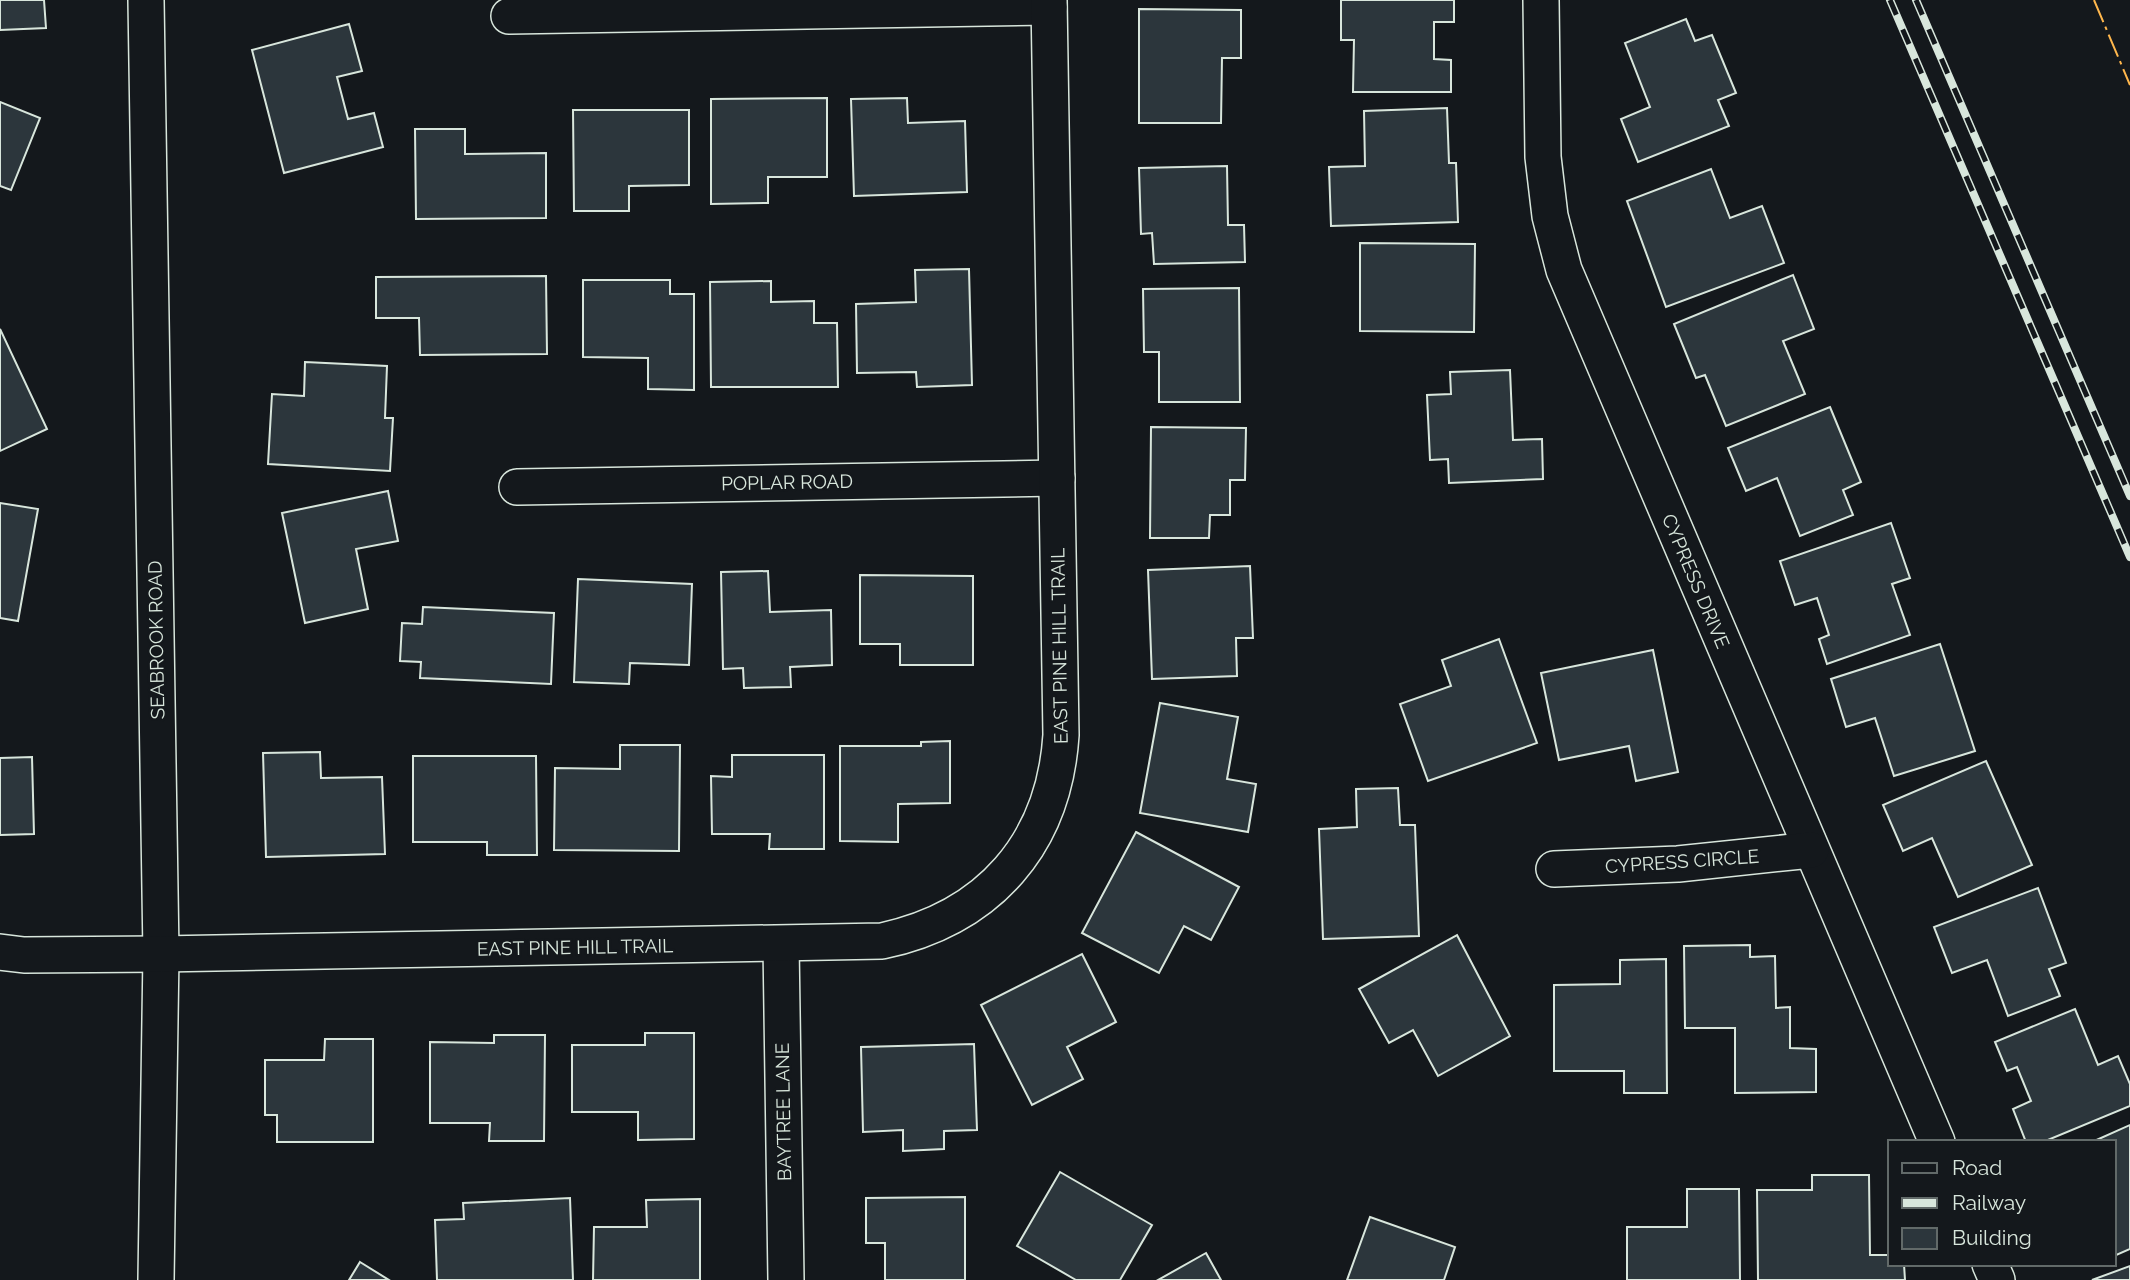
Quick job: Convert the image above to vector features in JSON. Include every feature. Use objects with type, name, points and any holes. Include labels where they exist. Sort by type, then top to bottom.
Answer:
[{"type":"street","name":"SEABROOK ROAD","points":[[146,0],[161,954],[156,1280]]},
{"type":"street","name":"CYPRESS DRIVE","points":[[1541,0],[1544,157],[1550,216],[1564,270],[1936,1140]]},
{"type":"street","name":"EAST PINE HILL TRAIL","points":[[0,952],[24,955],[161,954],[882,941],[909,935],[958,914],[1001,881],[1033,838],[1054,788],[1060,748],[1049,4]]},
{"type":"street","points":[[509,16],[1049,4]]},
{"type":"street","name":"POPLAR ROAD","points":[[517,486],[1057,478]]},
{"type":"street","name":"CYPRESS CIRCLE","points":[[1554,869],[1678,864],[1811,850]]},
{"type":"street","name":"BAYTREE LANE","points":[[780,944],[786,1280]]},
{"type":"building","points":[[0,0],[44,0],[46,28],[0,30]]},
{"type":"building","points":[[1341,0],[1454,0],[1454,22],[1434,22],[1434,59],[1451,60],[1451,92],[1353,92],[1354,40],[1341,40]]},
{"type":"building","points":[[1139,9],[1241,10],[1241,58],[1222,58],[1221,123],[1139,123]]},
{"type":"building","points":[[1686,19],[1695,41],[1712,35],[1736,93],[1718,100],[1729,126],[1638,162],[1621,119],[1650,107],[1625,43]]},
{"type":"building","points":[[349,24],[362,71],[337,77],[348,119],[374,113],[383,147],[284,173],[252,50]]},
{"type":"building","points":[[827,98],[827,177],[768,177],[768,203],[711,204],[711,99]]},
{"type":"building","points":[[907,98],[908,123],[965,121],[967,192],[854,196],[851,99]]},
{"type":"building","points":[[0,102],[40,118],[11,190],[0,186]]},
{"type":"building","points":[[1447,108],[1449,163],[1456,163],[1458,222],[1331,226],[1329,167],[1365,166],[1364,111]]},
{"type":"building","points":[[573,110],[689,110],[689,185],[629,186],[629,211],[574,211]]},
{"type":"building","points":[[415,129],[465,129],[465,154],[546,153],[546,218],[416,219]]},
{"type":"building","points":[[1227,166],[1228,225],[1244,225],[1245,262],[1154,264],[1152,233],[1141,234],[1139,168]]},
{"type":"building","points":[[1711,169],[1730,218],[1762,206],[1784,263],[1666,307],[1627,201]]},
{"type":"building","points":[[1360,243],[1475,244],[1474,332],[1360,331]]},
{"type":"building","points":[[969,269],[972,385],[917,387],[916,372],[857,373],[856,304],[916,302],[915,270]]},
{"type":"building","points":[[1793,275],[1814,329],[1783,341],[1805,394],[1726,426],[1705,375],[1696,378],[1674,324]]},
{"type":"building","points":[[546,276],[547,354],[420,355],[419,318],[376,318],[376,277]]},
{"type":"building","points":[[583,280],[670,280],[670,294],[694,294],[694,390],[648,389],[648,358],[583,357]]},
{"type":"building","points":[[771,281],[771,302],[814,301],[814,323],[837,323],[838,387],[711,387],[710,282]]},
{"type":"building","points":[[1239,288],[1240,402],[1159,402],[1159,352],[1144,352],[1143,289]]},
{"type":"building","points":[[0,329],[47,429],[0,451]]},
{"type":"building","points":[[305,362],[387,366],[385,418],[393,418],[390,471],[268,464],[272,394],[304,396]]},
{"type":"building","points":[[1510,370],[1513,440],[1542,439],[1543,479],[1449,483],[1448,459],[1430,460],[1427,395],[1451,394],[1450,372]]},
{"type":"building","points":[[1830,407],[1861,482],[1843,490],[1853,515],[1800,536],[1777,478],[1746,491],[1728,448]]},
{"type":"building","points":[[1151,427],[1246,428],[1245,480],[1230,480],[1230,515],[1210,515],[1209,538],[1150,538]]},
{"type":"building","points":[[388,491],[398,541],[356,549],[368,609],[305,623],[282,513]]},
{"type":"building","points":[[0,503],[38,509],[18,621],[0,618]]},
{"type":"building","points":[[1891,523],[1910,578],[1892,584],[1910,635],[1827,664],[1819,639],[1829,635],[1817,598],[1795,605],[1780,561]]},
{"type":"building","points":[[1250,566],[1253,638],[1236,638],[1237,676],[1152,679],[1148,570]]},
{"type":"building","points":[[768,571],[770,612],[831,610],[832,665],[790,667],[791,687],[744,688],[743,668],[723,669],[721,572]]},
{"type":"building","points":[[860,575],[973,576],[973,665],[900,665],[900,644],[860,644]]},
{"type":"building","points":[[578,579],[692,584],[689,665],[630,663],[629,684],[574,682]]},
{"type":"building","points":[[423,607],[554,613],[551,684],[420,678],[421,662],[400,661],[402,623],[422,624]]},
{"type":"building","points":[[1499,639],[1537,743],[1428,781],[1400,704],[1451,686],[1442,660]]},
{"type":"building","points":[[1940,644],[1975,751],[1894,776],[1875,718],[1846,727],[1831,679]]},
{"type":"building","points":[[1653,650],[1678,772],[1636,781],[1629,746],[1559,760],[1541,673]]},
{"type":"building","points":[[1160,703],[1238,717],[1227,779],[1256,784],[1248,832],[1140,813]]},
{"type":"building","points":[[950,741],[950,803],[898,804],[898,842],[840,841],[840,746],[921,746],[921,742]]},
{"type":"building","points":[[620,745],[680,745],[679,851],[554,850],[555,768],[620,769]]},
{"type":"building","points":[[320,752],[321,778],[382,777],[385,854],[266,857],[263,753]]},
{"type":"building","points":[[732,755],[824,755],[824,849],[769,849],[770,834],[712,834],[711,776],[732,777]]},
{"type":"building","points":[[413,756],[536,756],[537,855],[487,855],[487,842],[413,842]]},
{"type":"building","points":[[32,757],[34,834],[0,835],[0,758]]},
{"type":"building","points":[[1986,761],[2032,865],[1958,897],[1932,838],[1903,851],[1883,805]]},
{"type":"building","points":[[1398,788],[1400,825],[1415,825],[1419,936],[1323,939],[1319,829],[1357,827],[1356,789]]},
{"type":"building","points":[[1136,832],[1239,887],[1211,940],[1184,926],[1159,973],[1082,933]]},
{"type":"building","points":[[2038,888],[2066,963],[2049,969],[2060,996],[2008,1016],[1987,960],[1952,973],[1934,927]]},
{"type":"building","points":[[1457,935],[1510,1036],[1438,1076],[1413,1030],[1389,1043],[1359,989]]},
{"type":"building","points":[[1750,945],[1750,957],[1775,956],[1776,1008],[1790,1007],[1790,1048],[1816,1049],[1816,1092],[1735,1093],[1735,1028],[1685,1028],[1684,946]]},
{"type":"building","points":[[1082,954],[1116,1022],[1067,1047],[1083,1079],[1032,1105],[981,1005]]},
{"type":"building","points":[[1666,959],[1667,1093],[1624,1093],[1624,1071],[1554,1071],[1554,985],[1620,984],[1620,960]]},
{"type":"building","points":[[2075,1009],[2098,1065],[2118,1056],[2130,1084],[2130,1106],[2048,1140],[2025,1140],[2013,1109],[2031,1101],[2017,1067],[2007,1071],[1995,1042]]},
{"type":"building","points":[[645,1033],[694,1033],[694,1139],[638,1140],[638,1112],[572,1112],[572,1045],[645,1045]]},
{"type":"building","points":[[494,1035],[545,1035],[544,1141],[489,1141],[490,1123],[430,1123],[430,1042],[494,1043]]},
{"type":"building","points":[[325,1039],[373,1039],[373,1142],[277,1142],[277,1115],[265,1115],[265,1060],[324,1060]]},
{"type":"building","points":[[974,1044],[977,1130],[944,1131],[944,1149],[903,1151],[903,1130],[863,1132],[861,1047]]},
{"type":"building","points":[[2130,1125],[2130,1249],[2116,1255],[2116,1140],[2096,1140]]},
{"type":"building","points":[[1060,1172],[1152,1225],[1120,1280],[1076,1280],[1017,1246]]},
{"type":"building","points":[[1812,1175],[1869,1175],[1870,1255],[1888,1255],[1888,1266],[1904,1266],[1905,1280],[1758,1280],[1757,1190],[1812,1190]]},
{"type":"building","points":[[1687,1189],[1739,1189],[1740,1280],[1627,1280],[1627,1227],[1687,1227]]},
{"type":"building","points":[[965,1197],[965,1280],[885,1280],[885,1243],[866,1243],[866,1198]]},
{"type":"building","points":[[570,1198],[573,1280],[437,1280],[435,1220],[464,1219],[463,1203]]},
{"type":"building","points":[[700,1199],[700,1280],[593,1280],[594,1227],[647,1227],[646,1200]]},
{"type":"building","points":[[1370,1217],[1455,1247],[1444,1280],[1347,1280]]},
{"type":"building","points":[[1206,1253],[1221,1280],[1158,1280]]},
{"type":"building","points":[[360,1262],[389,1280],[349,1280]]},
{"type":"building","points":[[2130,1266],[2130,1280],[2092,1280]]},
{"type":"railway","points":[[1890,0],[2130,557]]},
{"type":"railway","points":[[1916,0],[2130,496]]},
{"type":"power","points":[[2094,0],[2130,85]]}]
